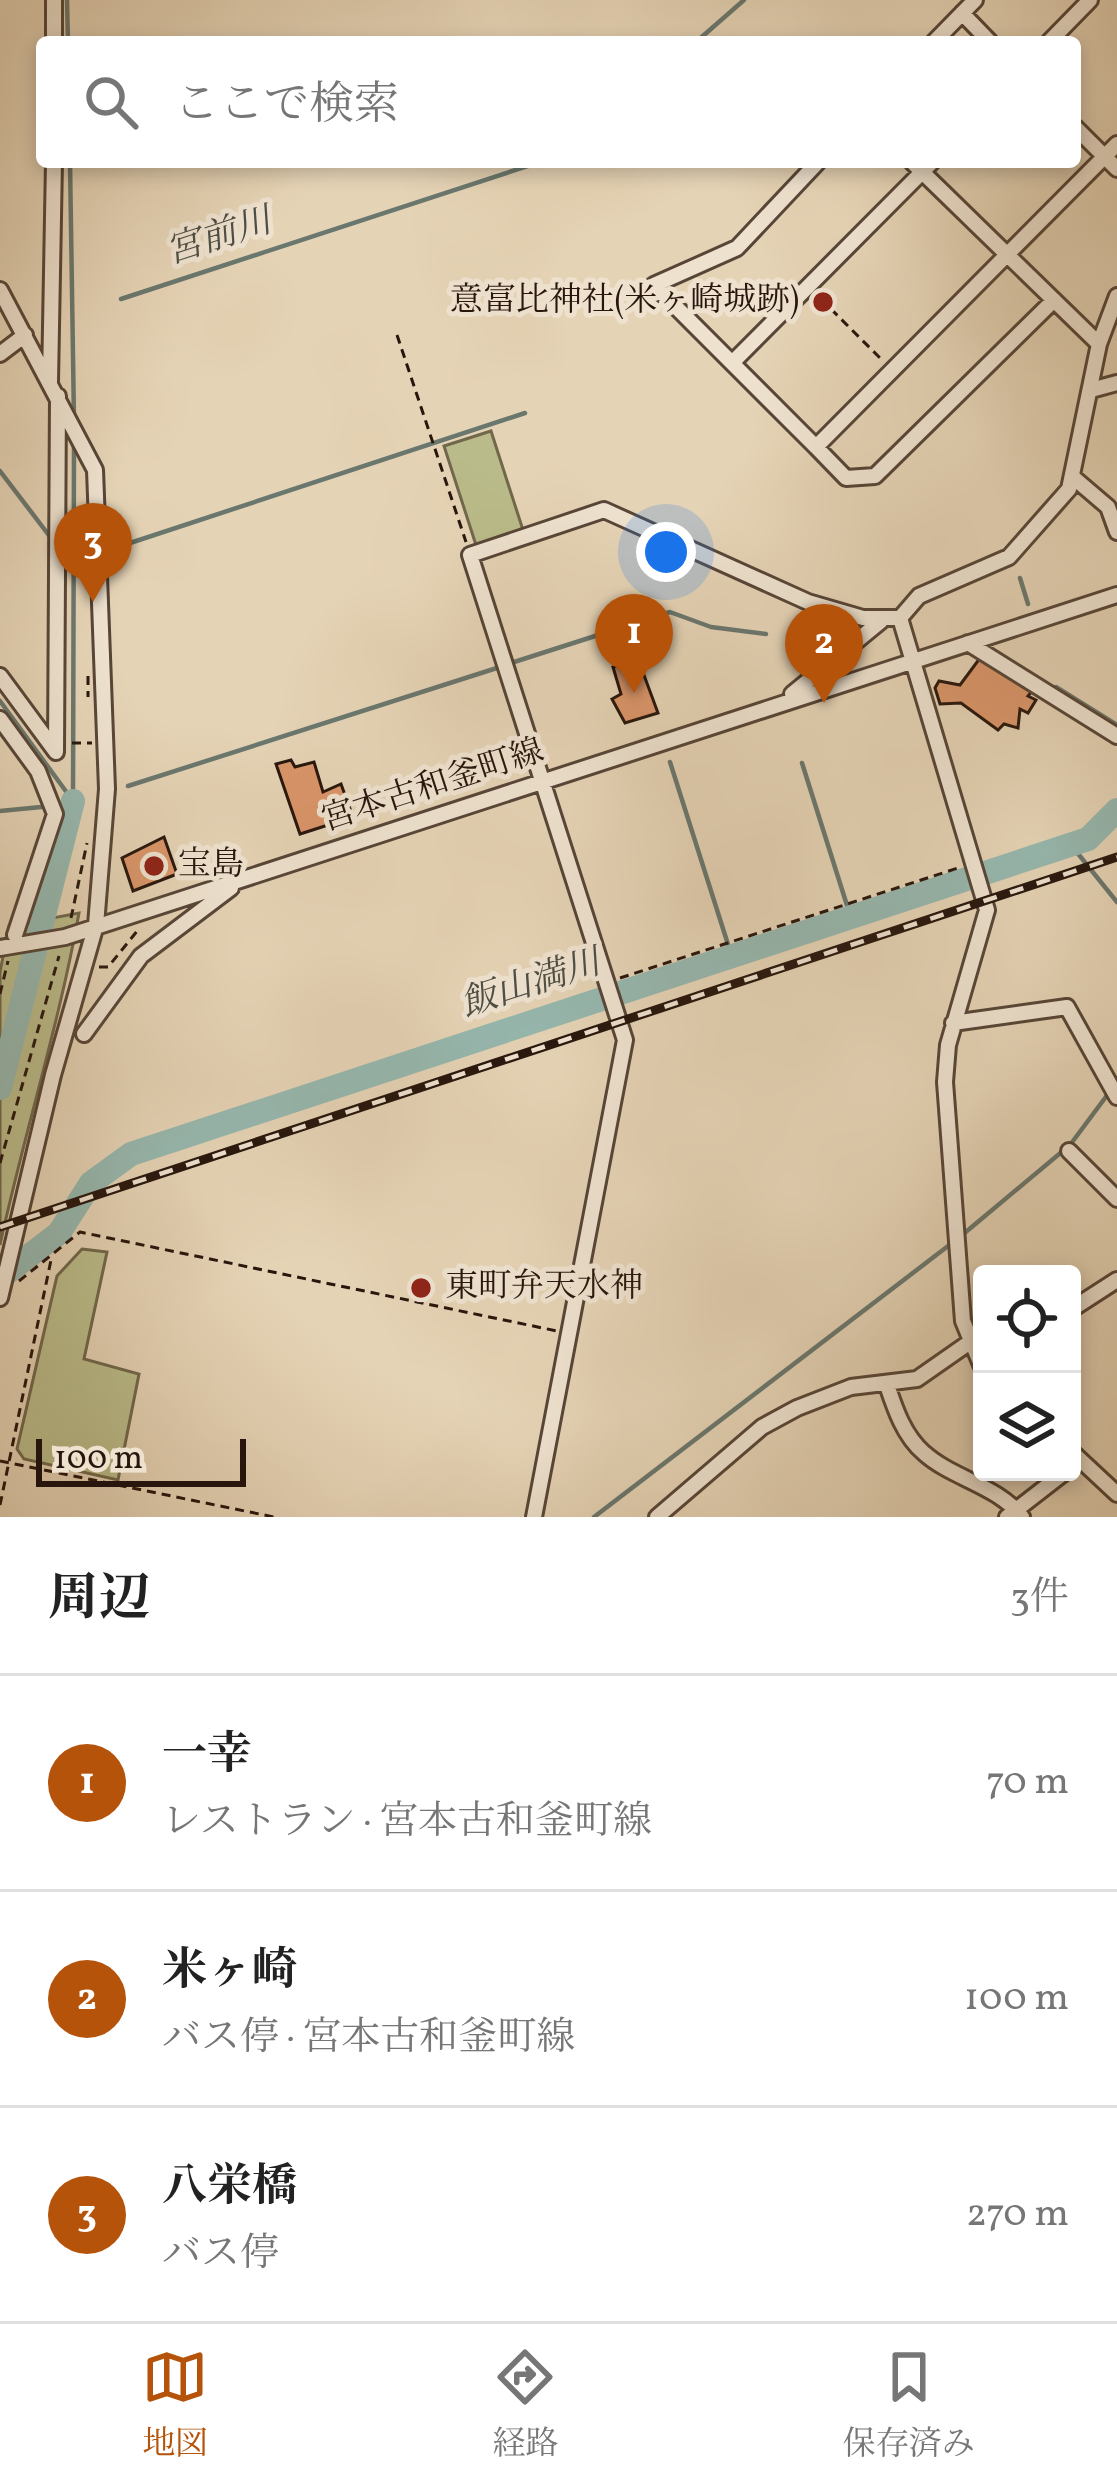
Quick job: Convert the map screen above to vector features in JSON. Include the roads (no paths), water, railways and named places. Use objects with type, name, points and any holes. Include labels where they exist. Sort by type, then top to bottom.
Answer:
[{"type":"street","points":[[54,0],[54,36]]},
{"type":"street","points":[[940,36],[975,0]]},
{"type":"street","points":[[1055,36],[1090,0]]},
{"type":"street","points":[[962,14],[984,36]]},
{"type":"street","points":[[1081,133],[1117,169]]},
{"type":"street","points":[[817,447],[1117,144]]},
{"type":"street","points":[[0,676],[56,752],[54,168]]},
{"type":"street","points":[[812,168],[737,248],[654,285],[846,478],[875,476],[1054,301]]},
{"type":"street","points":[[732,363],[920,168]]},
{"type":"street","points":[[924,168],[1099,344]]},
{"type":"street","points":[[0,290],[79,435],[99,491],[107,789],[97,925],[53,1075],[2,1291]]},
{"type":"street","points":[[771,706],[818,675],[876,625],[900,618],[919,596],[1010,557],[1074,478],[1099,344],[1117,296]]},
{"type":"street","points":[[0,354],[25,335]]},
{"type":"street","points":[[1091,390],[1117,382]]},
{"type":"street","points":[[1074,478],[1108,507],[1117,532]]},
{"type":"street","points":[[534,1517],[625,1055],[616,1005],[470,555],[604,510],[768,587],[876,625]]},
{"type":"street","name":"宮本古和釜町線","points":[[4,952],[19,940],[52,940],[1117,595]]},
{"type":"street","points":[[900,618],[986,917],[953,1023],[946,1114],[963,1322],[973,1347]]},
{"type":"street","points":[[968,643],[1117,736]]},
{"type":"street","points":[[0,718],[38,770],[55,814],[19,940]]},
{"type":"street","points":[[84,1034],[120,979],[160,938],[245,878]]},
{"type":"street","points":[[953,1023],[1067,1006],[1117,1097]]},
{"type":"street","points":[[1069,1151],[1117,1199]]},
{"type":"street","points":[[1081,1303],[1117,1280]]},
{"type":"street","points":[[658,1517],[762,1427],[850,1387],[887,1385],[935,1372],[970,1342]]},
{"type":"street","points":[[887,1385],[905,1430],[924,1454],[1015,1515],[1055,1481]]},
{"type":"street","points":[[1081,1465],[1117,1494]]},
{"type":"waterway","points":[[67,0],[68,36]]},
{"type":"waterway","name":"宮前川","points":[[703,36],[744,0]]},
{"type":"waterway","points":[[70,168],[74,420]]},
{"type":"waterway","name":"宮前川","points":[[121,299],[522,168]]},
{"type":"waterway","points":[[124,545],[525,413]]},
{"type":"waterway","points":[[73,801],[74,444]]},
{"type":"waterway","points":[[0,471],[51,538]]},
{"type":"waterway","points":[[1020,578],[1028,604]]},
{"type":"waterway","points":[[511,663],[670,612],[711,627],[766,634]]},
{"type":"waterway","points":[[128,786],[500,667]]},
{"type":"waterway","points":[[1056,687],[1117,725]]},
{"type":"waterway","points":[[0,701],[73,801]]},
{"type":"waterway","points":[[670,762],[732,957]]},
{"type":"waterway","points":[[802,763],[851,918]]},
{"type":"waterway","points":[[0,1088],[73,801]]},
{"type":"waterway","points":[[0,811],[72,804]]},
{"type":"waterway","name":"飯山満川","points":[[0,1278],[59,1233],[91,1183],[131,1154],[1088,839],[1117,810]]},
{"type":"waterway","points":[[1071,845],[1117,902]]},
{"type":"waterway","points":[[961,1236],[1070,1145],[1111,1090]]},
{"type":"waterway","points":[[594,1517],[952,1243]]},
{"type":"railway","points":[[0,1227],[1117,857]]},
{"type":"place","name":"意富比神社(米ヶ崎城跡)","points":[[823,302]]},
{"type":"place","name":"八栄橋","points":[[93,602]]},
{"type":"place","name":"一幸","points":[[634,693]]},
{"type":"place","name":"米ヶ崎","points":[[824,703]]},
{"type":"place","name":"宝島","points":[[154,866]]},
{"type":"place","name":"東町弁天水神","points":[[421,1288]]}]
